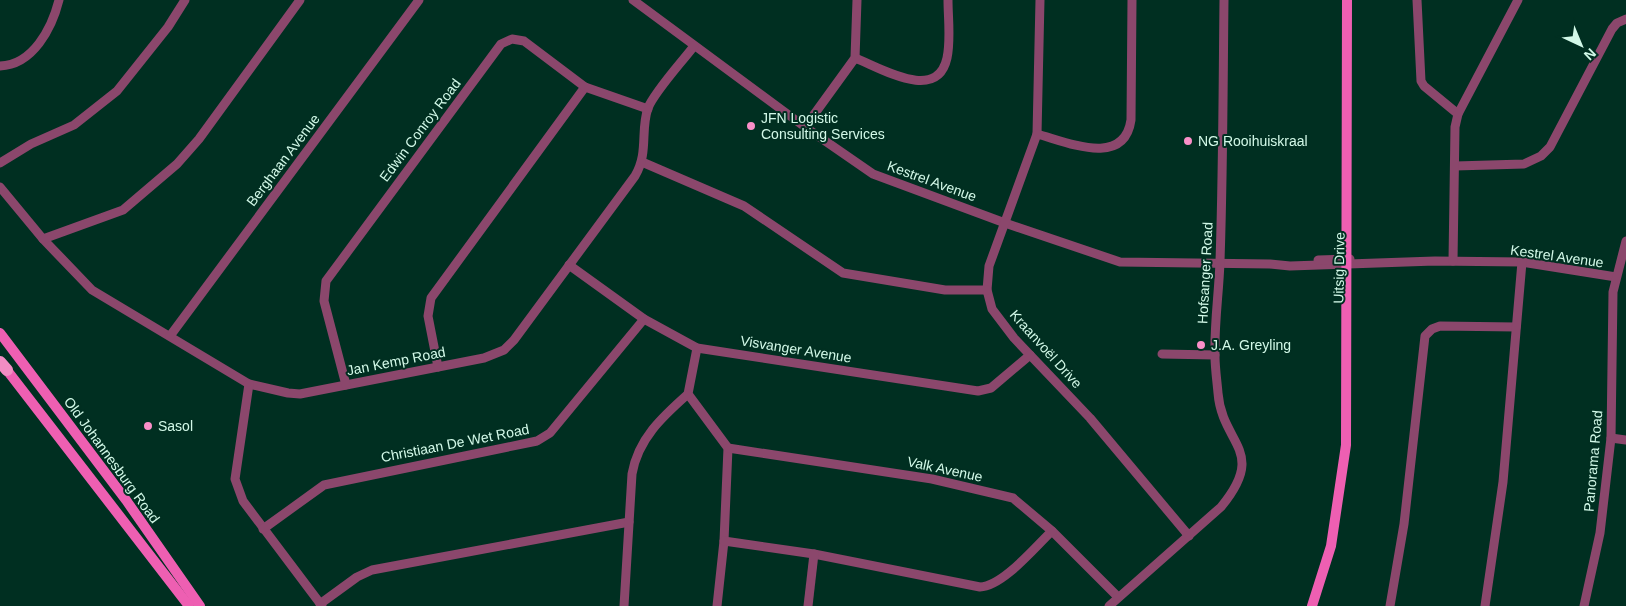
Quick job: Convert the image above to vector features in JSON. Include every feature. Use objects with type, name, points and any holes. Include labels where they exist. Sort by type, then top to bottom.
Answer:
[{"type":"main road","name":"Uitsig Drive","points":[[1312,606],[1333,538],[1343,473],[1347,413],[1350,401],[1352,173],[1348,122],[1347,0]]},
{"type":"main road","name":"Old Johannesburg Road","points":[[0,333],[126,500],[200,606]]},
{"type":"main road","name":"Old Johannesburg Road","points":[[2,364],[189,606]]},
{"type":"street","points":[[0,66],[18,61],[34,50],[55,12],[59,0]]},
{"type":"street","points":[[0,163],[31,144],[74,124],[117,91],[168,27],[185,0]]},
{"type":"street","points":[[43,238],[123,210],[177,164],[199,139],[300,0]]},
{"type":"street","name":"Berghaan Avenue","points":[[170,336],[418,0]]},
{"type":"street","name":"Kestrel Avenue","points":[[632,0],[872,174],[1005,223],[1122,262],[1270,264],[1290,266],[1412,258],[1435,261],[1522,262],[1616,277]]},
{"type":"street","points":[[805,127],[855,58],[857,0]]},
{"type":"street","points":[[855,58],[914,81],[925,82],[937,76],[944,67],[948,55],[948,0]]},
{"type":"street","name":"Kraanvoël Drive","points":[[1040,0],[1037,134],[989,266],[987,290],[992,309],[1030,355],[1090,418],[1188,536]]},
{"type":"street","points":[[1037,134],[1095,149],[1109,148],[1124,139],[1129,131],[1131,120],[1132,0]]},
{"type":"street","name":"Hofsanger Road","points":[[1109,606],[1221,507],[1233,492],[1239,478],[1242,463],[1237,440],[1219,405],[1214,354],[1220,263],[1224,0]]},
{"type":"street","points":[[1417,0],[1420,81],[1458,114]]},
{"type":"street","points":[[1453,261],[1454,166],[1458,114],[1518,0]]},
{"type":"street","points":[[1454,166],[1524,164],[1541,156],[1550,147],[1612,29],[1617,23],[1626,19]]},
{"type":"street","name":"Edwin Conroy Road","points":[[346,385],[324,301],[326,281],[498,48],[508,40],[524,41],[585,87],[648,109]]},
{"type":"street","name":"Jan Kemp Road","points":[[0,187],[43,238],[92,290],[249,384],[294,394],[484,358],[504,350],[635,176],[642,162],[648,109],[694,46]]},
{"type":"street","points":[[438,367],[428,316],[431,298],[585,87]]},
{"type":"street","points":[[642,162],[744,206],[843,273],[945,290],[987,290]]},
{"type":"street","name":"Panorama Road","points":[[1584,606],[1600,537],[1610,438],[1613,317],[1616,277],[1626,241]]},
{"type":"street","points":[[1485,606],[1503,482],[1522,262]]},
{"type":"street","name":"Visvanger Avenue","points":[[569,265],[644,320],[697,348],[978,391],[991,388],[1030,355]]},
{"type":"street","name":"Christiaan De Wet Road","points":[[263,529],[309,493],[332,482],[537,441],[550,433],[644,320]]},
{"type":"street","points":[[1390,606],[1404,524],[1424,336],[1432,328],[1440,326],[1516,326]]},
{"type":"street","points":[[624,606],[632,474],[640,447],[663,416],[688,394],[697,348]]},
{"type":"street","points":[[1162,354],[1214,354]]},
{"type":"street","points":[[249,384],[235,484],[242,501],[321,605],[357,577],[372,570],[629,522]]},
{"type":"street","points":[[688,394],[728,448],[724,541],[717,606]]},
{"type":"street","points":[[1610,438],[1626,440]]},
{"type":"street","name":"Valk Avenue","points":[[728,448],[932,478],[1008,496],[1022,505],[1052,531],[1118,597]]},
{"type":"street","points":[[724,541],[814,554],[975,587],[986,587],[1001,579],[1052,531]]},
{"type":"street","points":[[808,606],[814,554]]},
{"type":"place","name":"JFN Logistic Consulting Services","points":[[751,126]]},
{"type":"place","name":"NG Rooihuiskraal","points":[[1188,141]]},
{"type":"place","name":"J.A. Greyling","points":[[1201,345]]},
{"type":"place","name":"Sasol","points":[[148,426]]}]
